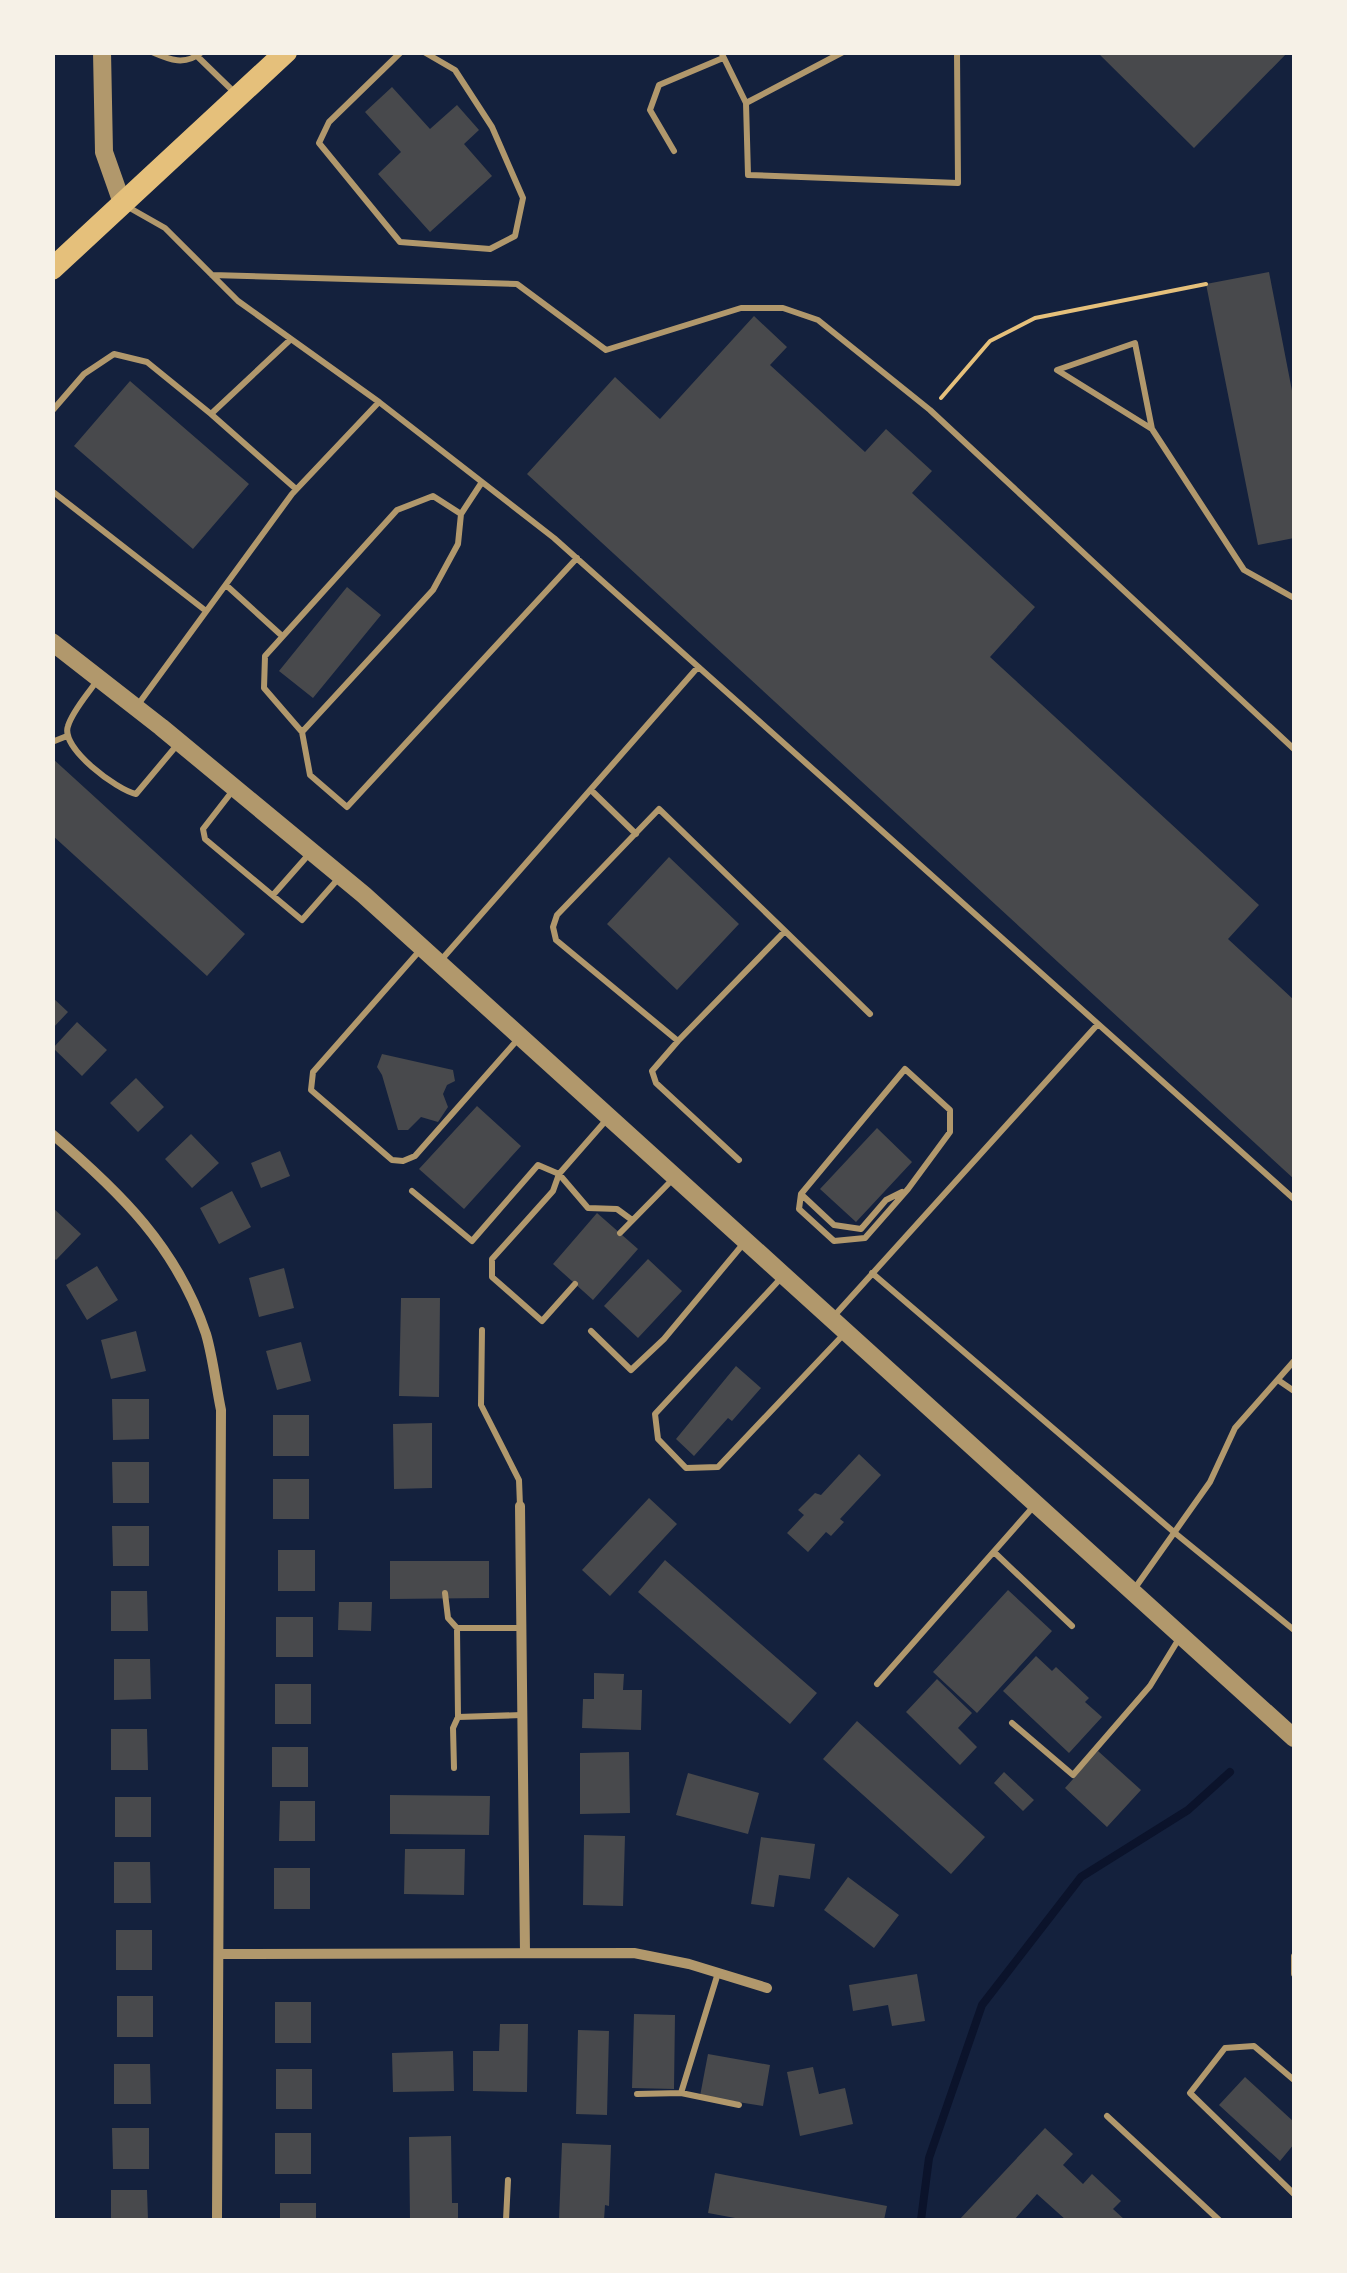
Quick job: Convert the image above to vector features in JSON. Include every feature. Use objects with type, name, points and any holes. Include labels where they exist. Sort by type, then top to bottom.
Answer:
[{"type":"main road","points":[[52,268],[286,52]]},
{"type":"street","points":[[102,52],[104,152],[122,204]]},
{"type":"street","points":[[52,642],[180,742],[422,948],[1294,1738]]},
{"type":"street","points":[[52,1134],[111,1184],[144,1220],[182,1278],[206,1336],[221,1410],[217,2220]]},
{"type":"street","points":[[520,1506],[525,1953]]},
{"type":"street","points":[[220,1954],[634,1953],[766,1988]]},
{"type":"lane","points":[[152,52],[178,62],[200,55],[238,96]]},
{"type":"lane","points":[[401,52],[329,122],[319,144],[400,242],[490,248],[514,236],[523,198],[492,127],[455,70],[424,52]]},
{"type":"lane","points":[[746,104],[843,52]]},
{"type":"lane","points":[[674,151],[650,110],[658,85],[722,55],[746,104],[748,175],[958,184],[957,52]]},
{"type":"lane","points":[[122,204],[165,228],[238,301],[379,402],[577,558],[1294,1199]]},
{"type":"lane","points":[[212,275],[518,284],[606,350],[741,308],[783,308],[818,320],[930,410],[1294,749]]},
{"type":"lane","points":[[211,414],[291,339]]},
{"type":"lane","points":[[1152,429],[1057,370],[1136,343],[1152,429],[1244,570],[1294,598]]},
{"type":"lane","points":[[52,412],[84,374],[114,354],[147,362],[296,489]]},
{"type":"lane","points":[[136,706],[296,489],[379,402]]},
{"type":"lane","points":[[302,732],[433,590],[458,544],[461,514],[482,482]]},
{"type":"lane","points":[[52,492],[206,611]]},
{"type":"lane","points":[[461,514],[433,496],[397,510],[265,656],[264,688],[302,732],[310,775],[347,807],[577,558]]},
{"type":"lane","points":[[226,585],[281,635]]},
{"type":"lane","points":[[438,963],[698,667]]},
{"type":"lane","points":[[99,678],[68,726],[67,736],[73,749],[124,792],[136,794],[180,742]]},
{"type":"lane","points":[[52,742],[67,736]]},
{"type":"lane","points":[[235,788],[206,822],[202,829],[204,838],[302,920],[340,877]]},
{"type":"lane","points":[[592,791],[636,834]]},
{"type":"lane","points":[[678,1041],[556,940],[552,927],[557,915],[659,809],[870,1014]]},
{"type":"lane","points":[[273,895],[310,852]]},
{"type":"lane","points":[[739,1160],[656,1084],[652,1070],[785,931]]},
{"type":"lane","points":[[422,948],[313,1072],[311,1090],[392,1160],[403,1161],[415,1156],[520,1037]]},
{"type":"lane","points":[[831,1320],[1098,1024]]},
{"type":"lane","points":[[905,1069],[950,1110],[950,1132],[908,1189],[864,1238],[834,1241],[799,1210],[801,1194],[905,1069]]},
{"type":"lane","points":[[575,1284],[542,1321],[492,1277],[492,1260],[553,1191],[559,1174],[608,1118]]},
{"type":"lane","points":[[412,1191],[472,1241],[538,1165],[559,1174],[588,1208],[617,1210],[632,1220]]},
{"type":"lane","points":[[620,1233],[674,1178]]},
{"type":"lane","points":[[801,1194],[834,1225],[860,1229],[886,1200],[908,1189]]},
{"type":"lane","points":[[591,1331],[631,1370],[664,1339],[744,1242]]},
{"type":"lane","points":[[872,1274],[1174,1533],[1294,1630]]},
{"type":"lane","points":[[783,1276],[655,1414],[658,1439],[686,1468],[718,1467],[845,1333]]},
{"type":"lane","points":[[482,1330],[481,1405],[520,1480],[520,1506]]},
{"type":"lane","points":[[1132,1593],[1210,1482],[1236,1428],[1294,1360]]},
{"type":"lane","points":[[1278,1380],[1294,1390]]},
{"type":"lane","points":[[877,1684],[1035,1505]]},
{"type":"lane","points":[[994,1552],[1072,1626]]},
{"type":"lane","points":[[445,1593],[448,1618],[456,1628],[458,1717],[453,1728],[454,1768]]},
{"type":"lane","points":[[456,1628],[521,1628]]},
{"type":"lane","points":[[1012,1723],[1072,1775],[1150,1686],[1181,1636]]},
{"type":"lane","points":[[458,1717],[522,1715]]},
{"type":"lane","points":[[1294,1956],[1294,1974]]},
{"type":"lane","points":[[681,2093],[718,1973]]},
{"type":"lane","points":[[1294,2080],[1254,2046],[1226,2048],[1190,2093],[1294,2194]]},
{"type":"lane","points":[[637,2094],[681,2093],[739,2105]]},
{"type":"lane","points":[[1107,2116],[1219,2220]]},
{"type":"lane","points":[[506,2220],[508,2180]]},
{"type":"path","points":[[930,410],[990,342],[1035,318],[1206,284]]},
{"type":"building","points":[[1097,52],[1288,52],[1194,148]]},
{"type":"building","points":[[392,87],[430,129],[457,105],[479,130],[464,144],[492,176],[430,232],[378,174],[401,152],[365,112]]},
{"type":"building","points":[[1269,272],[1294,401],[1294,538],[1258,545],[1206,284]]},
{"type":"building","points":[[754,316],[787,347],[770,365],[865,452],[886,429],[932,471],[912,493],[1035,607],[990,657],[1259,905],[1228,939],[1294,1000],[1294,1179],[527,474],[615,377],[660,419]]},
{"type":"building","points":[[130,381],[249,484],[193,549],[74,446]]},
{"type":"building","points":[[347,587],[381,615],[313,698],[279,671]]},
{"type":"building","points":[[52,758],[245,934],[207,976],[52,835]]},
{"type":"building","points":[[669,857],[739,924],[677,990],[607,924]]},
{"type":"building","points":[[52,997],[68,1012],[52,1029]]},
{"type":"building","points":[[77,1022],[107,1050],[82,1076],[53,1048]]},
{"type":"building","points":[[382,1054],[453,1070],[455,1081],[447,1085],[443,1094],[448,1107],[438,1122],[421,1117],[408,1130],[398,1130],[377,1067]]},
{"type":"building","points":[[136,1078],[164,1107],[138,1132],[110,1103]]},
{"type":"building","points":[[477,1106],[521,1146],[464,1209],[419,1169]]},
{"type":"building","points":[[877,1128],[912,1162],[856,1222],[820,1189]]},
{"type":"building","points":[[191,1134],[219,1163],[192,1188],[165,1159]]},
{"type":"building","points":[[280,1151],[290,1176],[261,1188],[251,1163]]},
{"type":"building","points":[[232,1191],[251,1227],[219,1244],[200,1208]]},
{"type":"building","points":[[52,1207],[81,1234],[56,1260],[52,1257]]},
{"type":"building","points":[[597,1213],[638,1249],[593,1300],[553,1264]]},
{"type":"building","points":[[648,1259],[682,1291],[638,1338],[604,1306]]},
{"type":"building","points":[[97,1266],[118,1300],[87,1320],[66,1285]]},
{"type":"building","points":[[284,1268],[294,1308],[259,1317],[249,1278]]},
{"type":"building","points":[[401,1298],[440,1298],[439,1397],[399,1396]]},
{"type":"building","points":[[136,1331],[146,1371],[111,1379],[101,1340]]},
{"type":"building","points":[[301,1342],[311,1381],[277,1390],[266,1351]]},
{"type":"building","points":[[736,1366],[761,1388],[694,1456],[676,1439]]},
{"type":"building","points":[[112,1399],[149,1399],[149,1439],[113,1440]]},
{"type":"building","points":[[273,1415],[309,1415],[309,1456],[273,1456]]},
{"type":"building","points":[[432,1423],[432,1488],[394,1489],[393,1424]]},
{"type":"building","points":[[859,1454],[881,1475],[840,1519],[844,1522],[831,1536],[826,1532],[808,1552],[787,1533],[804,1515],[798,1510],[815,1493],[821,1495]]},
{"type":"building","points":[[112,1462],[149,1462],[149,1503],[113,1503]]},
{"type":"building","points":[[273,1479],[309,1479],[309,1519],[273,1519]]},
{"type":"building","points":[[649,1498],[677,1524],[610,1596],[582,1570]]},
{"type":"building","points":[[112,1526],[149,1526],[149,1566],[113,1566]]},
{"type":"building","points":[[278,1550],[315,1550],[315,1591],[278,1591]]},
{"type":"building","points":[[665,1560],[817,1693],[790,1724],[638,1592]]},
{"type":"building","points":[[390,1561],[489,1561],[489,1598],[390,1599]]},
{"type":"building","points":[[1008,1590],[1052,1631],[977,1713],[933,1672]]},
{"type":"building","points":[[111,1591],[147,1591],[148,1631],[111,1631]]},
{"type":"building","points":[[339,1602],[372,1602],[371,1631],[338,1630]]},
{"type":"building","points":[[276,1617],[313,1617],[313,1657],[276,1657]]},
{"type":"building","points":[[1036,1656],[1052,1671],[1056,1667],[1089,1698],[1085,1702],[1102,1717],[1069,1753],[1003,1691]]},
{"type":"building","points":[[114,1659],[150,1659],[151,1699],[114,1700]]},
{"type":"building","points":[[594,1673],[624,1674],[623,1690],[642,1690],[641,1730],[582,1728],[583,1699],[594,1699]]},
{"type":"building","points":[[937,1679],[972,1713],[958,1728],[977,1747],[960,1765],[906,1712]]},
{"type":"building","points":[[275,1684],[311,1684],[311,1724],[275,1724]]},
{"type":"building","points":[[857,1721],[985,1837],[951,1874],[823,1759]]},
{"type":"building","points":[[111,1729],[147,1729],[148,1770],[111,1770]]},
{"type":"building","points":[[272,1747],[308,1747],[308,1787],[272,1787]]},
{"type":"building","points":[[1098,1751],[1141,1790],[1107,1827],[1065,1788]]},
{"type":"building","points":[[629,1752],[630,1813],[580,1814],[580,1753]]},
{"type":"building","points":[[1004,1772],[1034,1800],[1023,1811],[994,1783]]},
{"type":"building","points":[[688,1773],[759,1793],[748,1834],[676,1815]]},
{"type":"building","points":[[390,1795],[490,1796],[489,1835],[390,1834]]},
{"type":"building","points":[[115,1797],[151,1797],[151,1837],[115,1837]]},
{"type":"building","points":[[280,1801],[315,1801],[315,1841],[279,1841]]},
{"type":"building","points":[[584,1835],[625,1836],[623,1906],[583,1905]]},
{"type":"building","points":[[761,1837],[815,1844],[810,1879],[779,1875],[774,1907],[751,1904]]},
{"type":"building","points":[[405,1849],[465,1849],[464,1895],[404,1894]]},
{"type":"building","points":[[114,1862],[150,1862],[151,1903],[114,1903]]},
{"type":"building","points":[[274,1868],[310,1868],[310,1909],[274,1909]]},
{"type":"building","points":[[848,1877],[899,1915],[874,1948],[824,1910]]},
{"type":"building","points":[[116,1930],[152,1930],[152,1970],[116,1970]]},
{"type":"building","points":[[917,1974],[925,2021],[892,2026],[888,2005],[853,2011],[849,1985]]},
{"type":"building","points":[[117,1996],[153,1996],[153,2037],[117,2037]]},
{"type":"building","points":[[275,2002],[311,2002],[311,2043],[275,2043]]},
{"type":"building","points":[[634,2014],[675,2015],[674,2089],[632,2088]]},
{"type":"building","points":[[500,2024],[528,2024],[527,2092],[473,2091],[473,2051],[499,2051]]},
{"type":"building","points":[[578,2030],[609,2031],[607,2115],[576,2114]]},
{"type":"building","points":[[453,2051],[454,2091],[393,2092],[392,2053]]},
{"type":"building","points":[[708,2054],[770,2065],[763,2106],[700,2096]]},
{"type":"building","points":[[114,2064],[150,2064],[151,2104],[114,2104]]},
{"type":"building","points":[[813,2067],[819,2094],[845,2088],[853,2124],[800,2136],[787,2072]]},
{"type":"building","points":[[276,2069],[312,2069],[312,2109],[276,2109]]},
{"type":"building","points":[[1245,2077],[1294,2122],[1294,2144],[1280,2161],[1219,2105]]},
{"type":"building","points":[[112,2128],[149,2128],[149,2169],[113,2169]]},
{"type":"building","points":[[1045,2128],[1073,2154],[1063,2165],[1083,2184],[1092,2174],[1121,2201],[1113,2209],[1125,2220],[1066,2220],[1037,2194],[1014,2220],[959,2220]]},
{"type":"building","points":[[275,2133],[311,2133],[311,2174],[275,2174]]},
{"type":"building","points":[[451,2136],[452,2203],[458,2203],[458,2220],[410,2220],[409,2137]]},
{"type":"building","points":[[562,2143],[611,2145],[609,2206],[605,2205],[604,2220],[559,2220]]},
{"type":"building","points":[[715,2173],[887,2206],[884,2220],[746,2220],[708,2213]]},
{"type":"building","points":[[111,2190],[147,2190],[148,2220],[111,2220]]},
{"type":"building","points":[[280,2203],[316,2203],[316,2220],[280,2220]]},
{"type":"waterway","points":[[921,2220],[929,2158],[982,2005],[1081,1877],[1188,1810],[1230,1772]]}]
